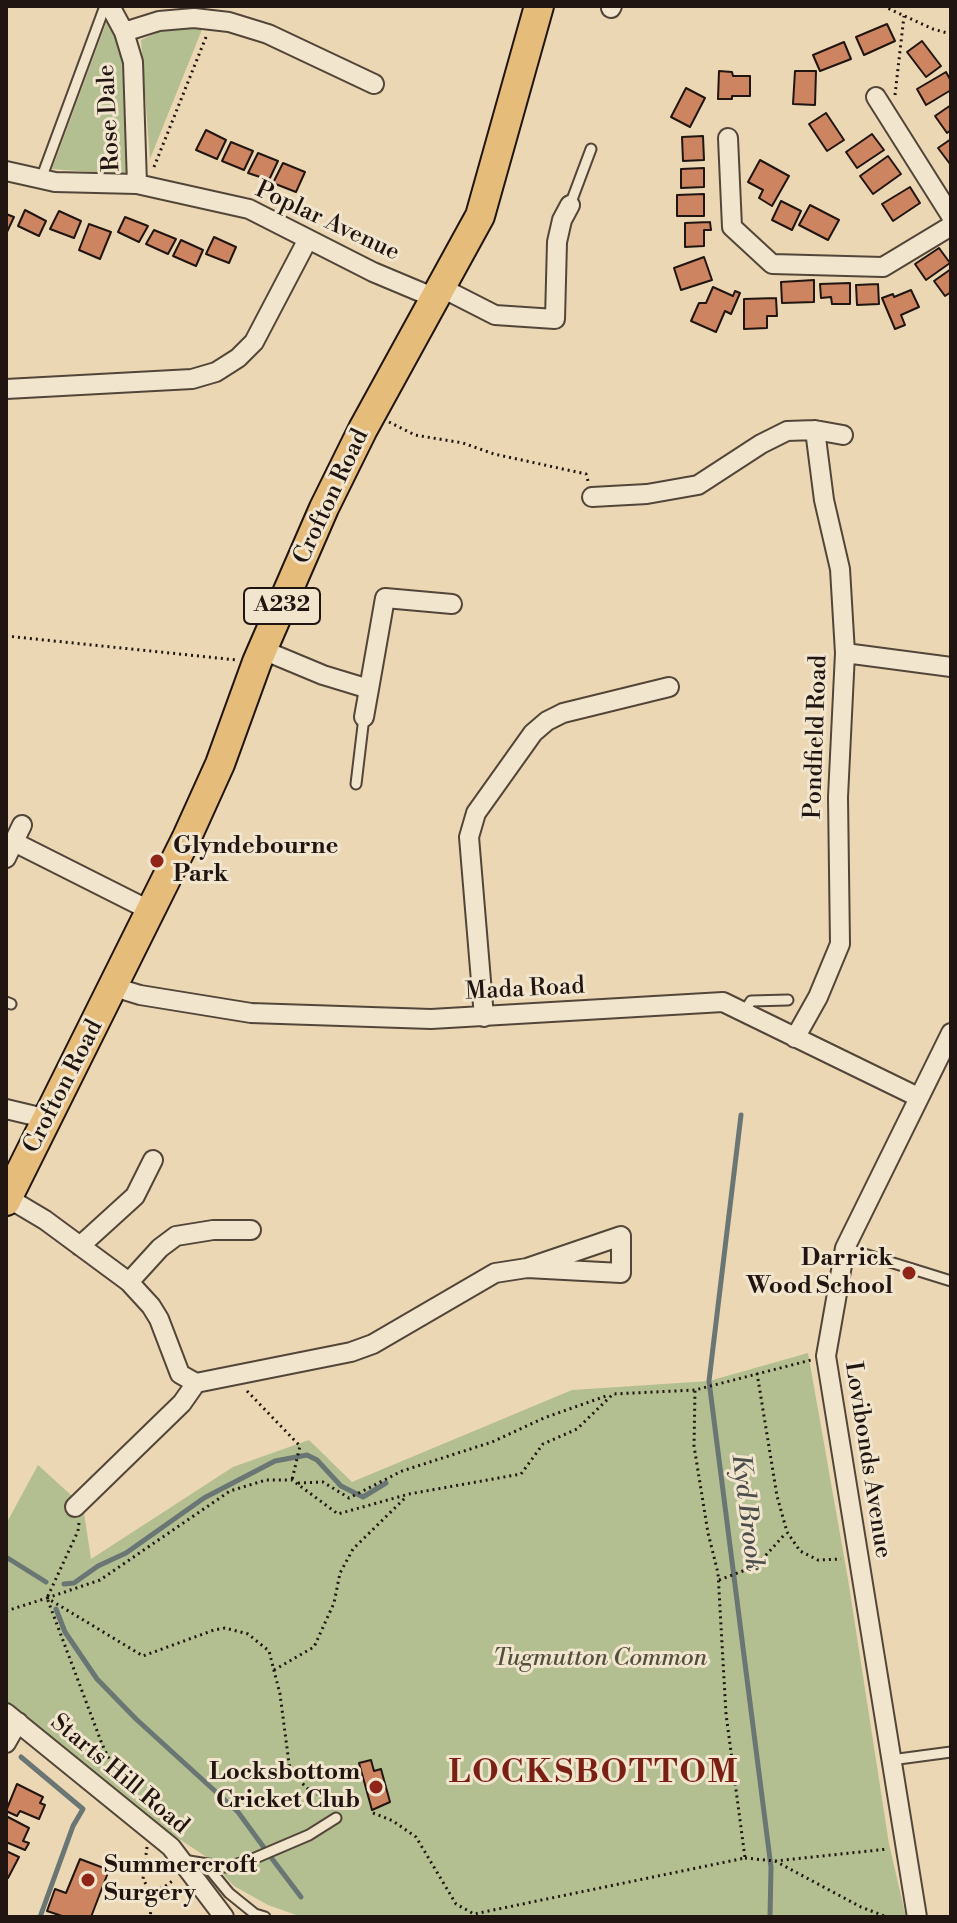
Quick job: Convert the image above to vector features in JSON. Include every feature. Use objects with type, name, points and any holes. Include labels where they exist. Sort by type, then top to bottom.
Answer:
[{"type":"main road","name":"Crofton Road","points":[[7,1200],[114,987],[220,764],[260,656],[324,508],[371,414],[480,216],[539,6]]},
{"type":"street","name":"Rose Dale","points":[[107,6],[124,32],[133,62],[142,185]]},
{"type":"street","points":[[124,32],[159,21],[194,18],[229,22],[268,34],[374,84]]},
{"type":"street","points":[[876,97],[951,216]]},
{"type":"street","points":[[728,138],[732,227],[772,264],[883,267],[951,226]]},
{"type":"street","name":"Poplar Avenue","points":[[6,171],[55,182],[142,185],[249,209],[372,272],[495,315],[555,319],[557,242],[562,220],[570,205]]},
{"type":"street","points":[[6,389],[192,379],[216,372],[238,358],[254,342],[308,239]]},
{"type":"street","points":[[592,497],[647,494],[698,485],[787,431],[815,430],[843,435]]},
{"type":"street","name":"Pondfield Road","points":[[795,1038],[818,997],[840,944],[838,797],[845,653],[840,569],[824,500],[815,430]]},
{"type":"street","points":[[364,717],[385,598],[452,604]]},
{"type":"street","points":[[845,653],[951,667]]},
{"type":"street","points":[[260,656],[369,689]]},
{"type":"street","points":[[484,1017],[469,837],[476,813],[533,733],[547,721],[563,713],[669,687]]},
{"type":"street","points":[[14,842],[151,911]]},
{"type":"street","name":"Mada Road","points":[[114,987],[140,995],[251,1013],[431,1019],[723,1002],[918,1097]]},
{"type":"street","name":"Lovibonds Avenue","points":[[917,1917],[826,1356],[845,1248],[951,1033]]},
{"type":"street","points":[[6,1109],[48,1119]]},
{"type":"street","points":[[80,1246],[135,1196],[153,1160]]},
{"type":"street","points":[[7,1200],[45,1220],[129,1282],[159,1319],[180,1374],[196,1383],[351,1352],[373,1344],[495,1273],[527,1268],[621,1236],[621,1273],[527,1268]]},
{"type":"street","points":[[129,1282],[160,1248],[176,1236],[213,1230],[251,1230]]},
{"type":"street","points":[[75,1507],[182,1403],[196,1383]]},
{"type":"street","points":[[6,1743],[12,1718]]},
{"type":"street","name":"Starts Hill Road","points":[[12,1718],[171,1847],[180,1867],[188,1870],[224,1917]]},
{"type":"lane","points":[[41,179],[107,6]]},
{"type":"lane","points":[[570,205],[591,149]]},
{"type":"lane","points":[[356,784],[364,717]]},
{"type":"lane","points":[[744,1012],[751,1001],[788,1000]]},
{"type":"lane","points":[[845,1248],[951,1281]]},
{"type":"lane","points":[[891,1760],[951,1752]]},
{"type":"lane","points":[[180,1867],[226,1867],[248,1861],[309,1835],[336,1818]]},
{"type":"lane","points":[[206,1865],[229,1893],[255,1914],[265,1917]]},
{"type":"path","points":[[883,6],[951,34]]},
{"type":"path","points":[[892,122],[904,16]]},
{"type":"path","points":[[142,185],[212,20]]},
{"type":"path","points":[[371,414],[415,435],[463,443],[494,454],[586,474],[592,497]]},
{"type":"path","points":[[6,636],[260,656]]},
{"type":"path","points":[[6,1611],[100,1580],[230,1491],[266,1480],[323,1482],[349,1498],[402,1471],[492,1442],[544,1418],[613,1394],[695,1390],[826,1356]]},
{"type":"path","points":[[757,1373],[777,1496],[787,1532],[800,1551],[818,1560],[858,1558]]},
{"type":"path","points":[[233,1377],[300,1446],[295,1482]]},
{"type":"path","points":[[695,1390],[694,1446],[719,1580],[726,1714],[745,1858]]},
{"type":"path","points":[[295,1482],[338,1514],[409,1494],[521,1474],[543,1444],[577,1429],[613,1394]]},
{"type":"path","points":[[274,1670],[314,1647],[334,1603],[340,1573],[353,1549],[409,1494]]},
{"type":"path","points":[[75,1507],[78,1531],[47,1598],[102,1744],[137,1818]]},
{"type":"path","points":[[719,1580],[756,1566],[787,1532]]},
{"type":"path","points":[[47,1598],[143,1656],[214,1630],[237,1631],[258,1641],[269,1651],[280,1694],[290,1771]]},
{"type":"path","points":[[279,1766],[290,1771],[311,1792],[329,1798]]},
{"type":"path","points":[[373,1813],[393,1821],[416,1837],[456,1904],[474,1914],[745,1858],[775,1861],[905,1847]]},
{"type":"path","points":[[147,1847],[143,1879],[148,1888],[168,1885],[177,1876],[180,1867]]},
{"type":"path","points":[[775,1861],[861,1907],[887,1917]]},
{"type":"path","points":[[150,1917],[154,1889]]},
{"type":"green space","points":[[109,15],[126,64],[131,175],[52,169]]},
{"type":"green space","points":[[172,26],[203,27],[150,159],[141,40]]},
{"type":"green space","name":"Tugmutton Common","points":[[808,1353],[848,1579],[889,1844],[906,1917],[302,1917],[268,1905],[234,1886],[208,1858],[155,1823],[6,1705],[6,1524],[38,1465],[83,1506],[91,1559],[233,1467],[309,1440],[352,1482],[572,1390],[709,1381]]},
{"type":"building","points":[[887,24],[895,41],[864,55],[856,37]]},
{"type":"building","points":[[922,41],[941,66],[926,77],[907,52]]},
{"type":"building","points":[[844,42],[851,59],[820,71],[813,55]]},
{"type":"building","points":[[719,71],[732,72],[733,76],[750,76],[750,96],[718,99]]},
{"type":"building","points":[[795,71],[816,71],[815,105],[793,104]]},
{"type":"building","points":[[946,72],[951,81],[951,90],[926,105],[917,89]]},
{"type":"building","points":[[686,88],[705,98],[690,127],[671,117]]},
{"type":"building","points":[[951,105],[951,130],[947,133],[935,116]]},
{"type":"building","points":[[826,113],[844,140],[827,151],[809,124]]},
{"type":"building","points":[[206,130],[226,140],[217,159],[196,150]]},
{"type":"building","points":[[872,134],[884,150],[857,168],[846,152]]},
{"type":"building","points":[[703,136],[704,160],[683,161],[682,137]]},
{"type":"building","points":[[951,139],[951,164],[950,164],[938,148]]},
{"type":"building","points":[[231,142],[253,151],[244,170],[222,161]]},
{"type":"building","points":[[258,153],[278,161],[269,180],[248,173]]},
{"type":"building","points":[[888,156],[901,174],[873,194],[860,176]]},
{"type":"building","points":[[760,160],[789,176],[772,206],[759,198],[763,190],[748,182]]},
{"type":"building","points":[[283,163],[305,172],[296,192],[273,183]]},
{"type":"building","points":[[704,168],[704,187],[681,188],[681,169]]},
{"type":"building","points":[[910,187],[920,203],[893,221],[882,204]]},
{"type":"building","points":[[704,194],[704,216],[677,216],[677,195]]},
{"type":"building","points":[[781,201],[801,211],[792,230],[772,220]]},
{"type":"building","points":[[810,205],[839,220],[828,240],[799,225]]},
{"type":"building","points":[[25,210],[46,221],[39,236],[18,226]]},
{"type":"building","points":[[59,211],[81,221],[74,238],[50,229]]},
{"type":"building","points":[[6,214],[14,217],[6,234]]},
{"type":"building","points":[[125,217],[148,226],[139,242],[118,232]]},
{"type":"building","points":[[710,222],[711,230],[704,230],[704,246],[685,247],[685,223]]},
{"type":"building","points":[[89,224],[111,232],[100,259],[79,250]]},
{"type":"building","points":[[154,230],[176,239],[168,254],[146,244]]},
{"type":"building","points":[[214,237],[236,247],[229,263],[206,254]]},
{"type":"building","points":[[181,240],[203,250],[196,266],[173,256]]},
{"type":"building","points":[[939,248],[950,263],[926,280],[915,264]]},
{"type":"building","points":[[704,257],[712,280],[681,290],[674,268]]},
{"type":"building","points":[[951,269],[951,292],[945,296],[934,281]]},
{"type":"building","points":[[814,280],[814,302],[782,303],[781,282]]},
{"type":"building","points":[[850,283],[850,304],[832,304],[831,297],[821,298],[820,284]]},
{"type":"building","points":[[878,284],[879,304],[857,305],[856,285]]},
{"type":"building","points":[[713,287],[733,296],[735,291],[740,293],[731,314],[725,311],[716,332],[691,321],[699,303],[706,303]]},
{"type":"building","points":[[911,290],[919,307],[901,315],[905,325],[895,329],[882,298]]},
{"type":"building","points":[[776,298],[777,316],[767,316],[767,328],[744,329],[744,299]]},
{"type":"building","name":"Locksbottom Cricket Club","points":[[371,1760],[374,1771],[381,1769],[390,1802],[372,1810],[359,1763]]},
{"type":"building","points":[[17,1784],[43,1797],[40,1803],[45,1805],[39,1819],[20,1811],[17,1816],[6,1811]]},
{"type":"building","points":[[6,1816],[29,1828],[23,1841],[29,1843],[25,1850],[6,1842]]},
{"type":"building","points":[[6,1851],[19,1857],[8,1878],[6,1877]]},
{"type":"building","name":"Summercroft Surgery","points":[[80,1859],[109,1870],[91,1917],[65,1917],[47,1911],[55,1889],[66,1893]]},
{"type":"waterway","name":"Kyd Brook","points":[[741,1115],[709,1381],[771,1867],[770,1917]]},
{"type":"waterway","points":[[64,1584],[74,1583],[98,1566],[126,1553],[204,1498],[275,1461],[307,1455],[317,1460],[341,1486],[363,1497],[386,1483]]},
{"type":"waterway","points":[[6,1557],[46,1582]]},
{"type":"waterway","points":[[56,1609],[65,1632],[97,1679],[238,1812],[265,1849]]},
{"type":"waterway","points":[[21,1757],[83,1809],[73,1826],[40,1917]]},
{"type":"waterway","points":[[270,1856],[301,1897]]},
{"type":"place","name":"Glyndebourne Park","points":[[157,861]]},
{"type":"place","name":"Darrick Wood School","points":[[909,1273]]},
{"type":"place","name":"Locksbottom Cricket Club","points":[[376,1787]]},
{"type":"place","name":"Summercroft Surgery","points":[[88,1880]]},
{"type":"district","name":"LOCKSBOTTOM","points":[[594,1774]]}]
